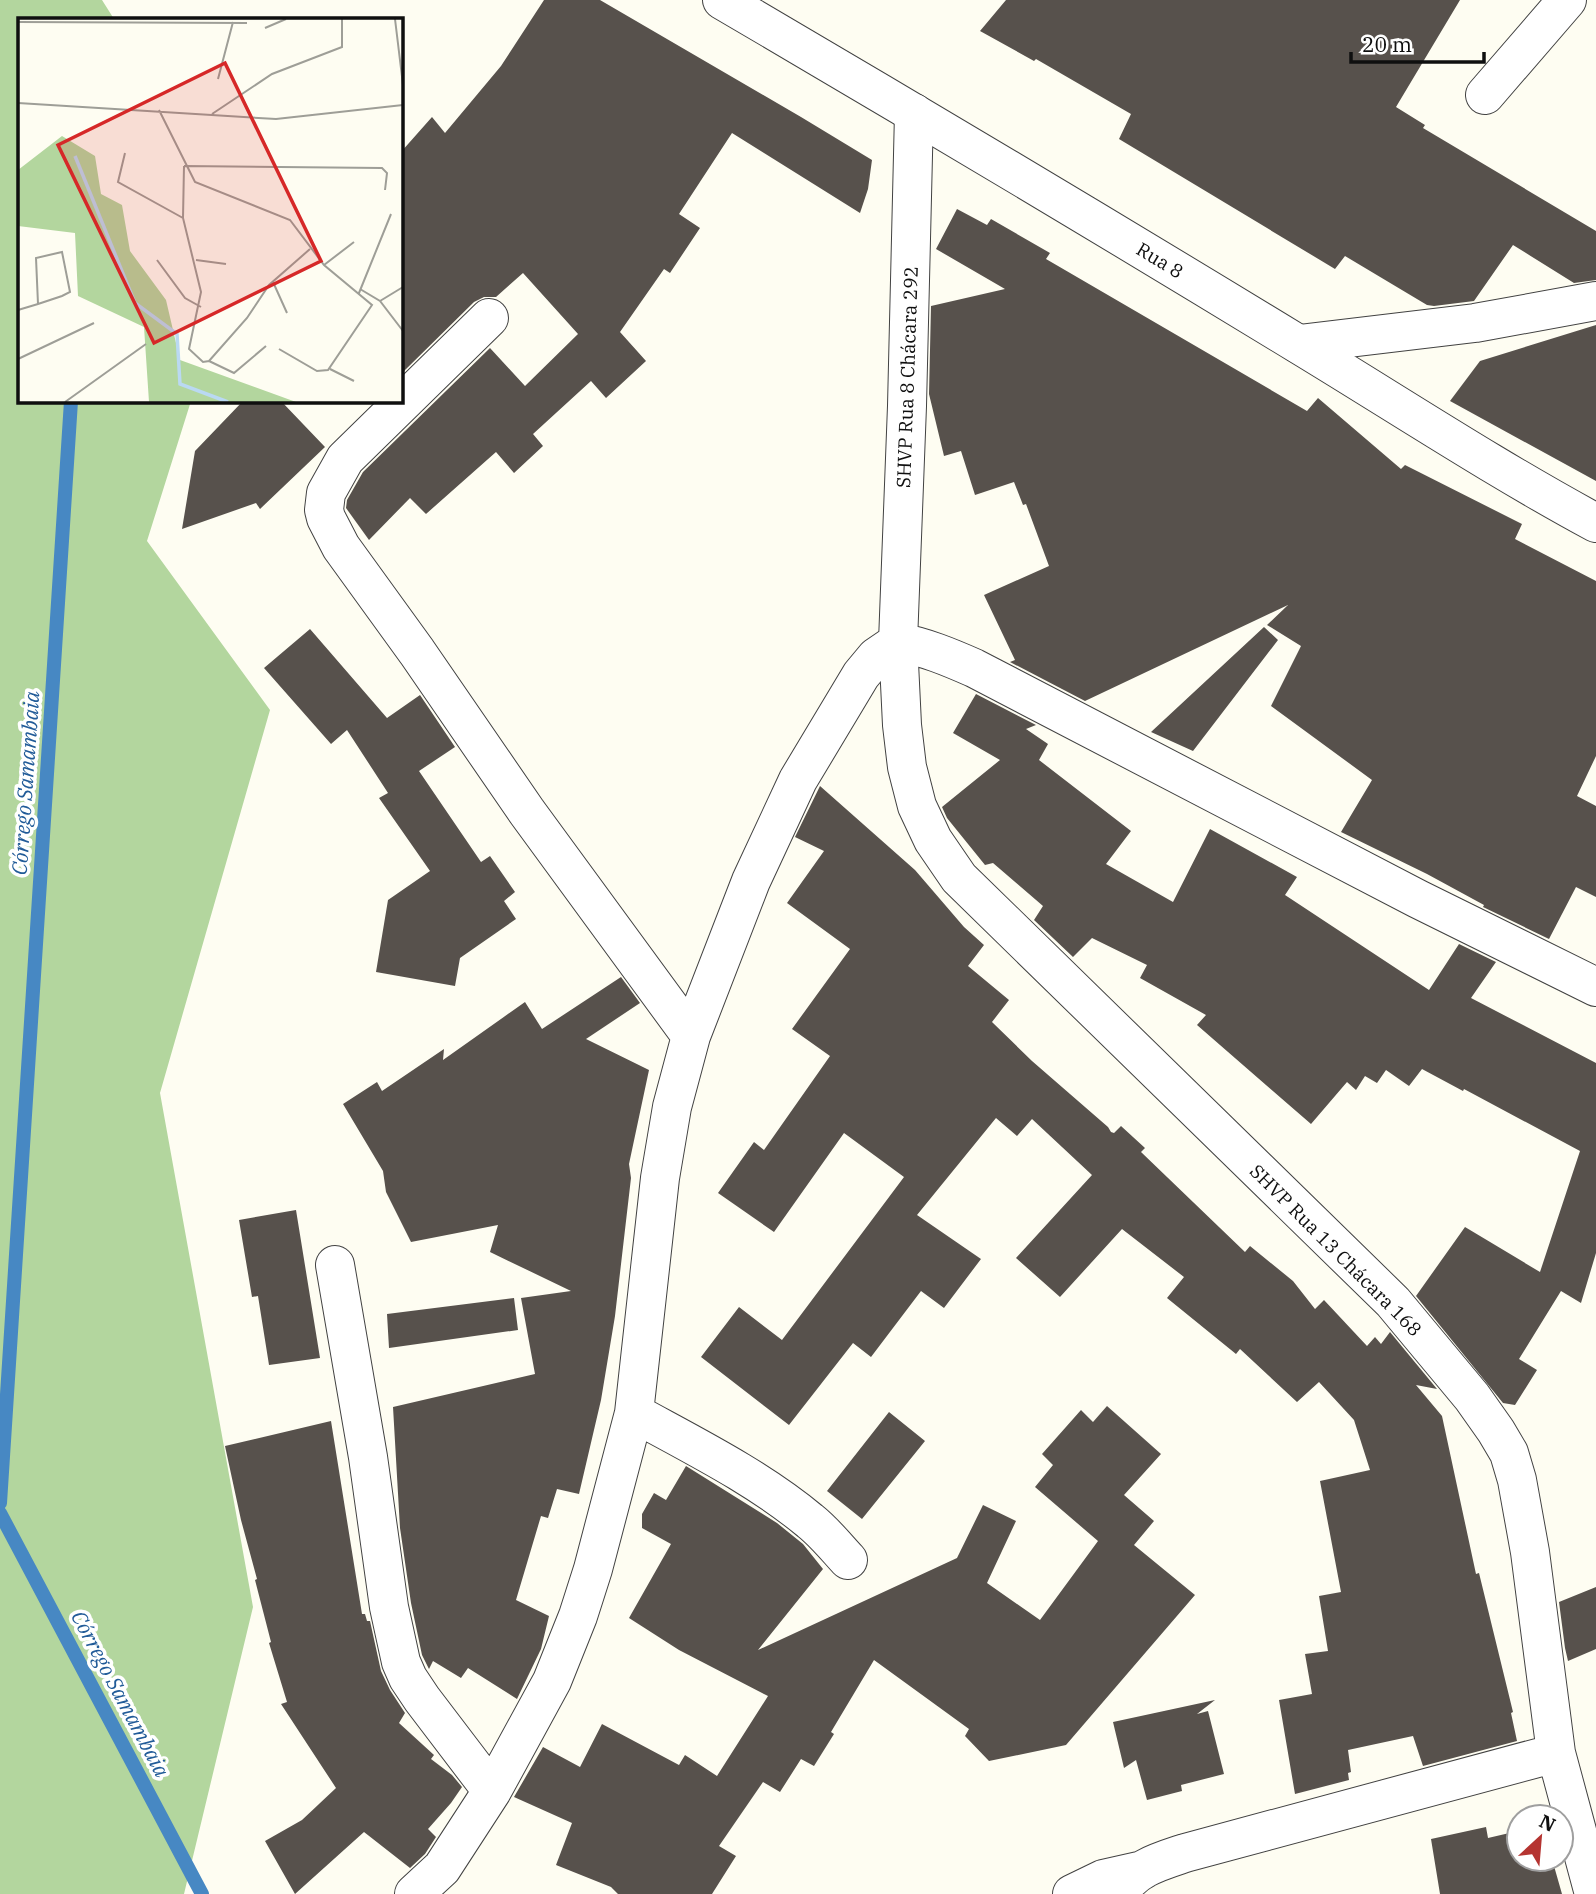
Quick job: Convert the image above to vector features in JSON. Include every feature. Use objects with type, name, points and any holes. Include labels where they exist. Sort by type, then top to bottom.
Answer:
[{"type":"street","name":"Rua 8","points":[[722,0],[1299,344],[1538,492],[1596,523]]},
{"type":"street","points":[[1485,95],[1567,0]]},
{"type":"street","name":"SHVP Rua 8 Chácara 292","points":[[914,113],[898,642],[906,766],[917,806],[933,840],[959,878],[1133,1049]]},
{"type":"street","points":[[1299,344],[1475,323],[1596,301]]},
{"type":"street","points":[[489,318],[345,459],[326,493],[326,519],[341,547],[527,812],[691,1036]]},
{"type":"street","points":[[414,1894],[442,1868],[492,1791],[552,1681],[578,1616],[634,1413],[660,1178],[672,1107],[691,1036],[751,881],[798,780],[861,675],[876,657],[898,642],[936,651],[974,668],[1418,900],[1596,988]]},
{"type":"street","name":"SHVP Rua 13 Chácara 168","points":[[1133,1049],[1393,1303],[1478,1406],[1509,1453],[1517,1479],[1530,1552],[1556,1753],[1594,1894]]},
{"type":"street","points":[[335,1265],[368,1457],[389,1607],[401,1661],[408,1678],[438,1721],[492,1791]]},
{"type":"street","points":[[634,1413],[735,1469],[773,1494],[811,1522],[848,1560]]},
{"type":"street","points":[[1072,1894],[1103,1879],[1131,1882],[1156,1862],[1185,1853],[1556,1753]]},
{"type":"green space","points":[[0,0],[102,0],[113,18],[18,18],[18,402],[191,402],[147,541],[270,710],[160,1093],[253,1607],[184,1894],[0,1894]]},
{"type":"building","points":[[544,0],[600,0],[872,160],[868,189],[860,213],[732,133],[679,214],[700,228],[670,273],[664,269],[620,332],[646,361],[606,398],[591,381],[533,434],[543,446],[514,473],[496,452],[426,514],[410,498],[369,540],[346,508],[347,500],[363,472],[490,348],[525,386],[578,334],[523,273],[496,297],[484,297],[474,302],[402,373],[402,151],[432,117],[445,133],[501,66]]},
{"type":"building","points":[[1006,0],[1460,0],[1396,107],[1425,125],[1423,128],[1596,231],[1596,280],[1574,283],[1513,245],[1474,301],[1434,306],[1427,305],[1345,256],[1335,269],[1119,139],[1131,114],[1036,59],[1034,61],[980,31]]},
{"type":"building","points":[[957,209],[987,225],[991,219],[1050,253],[1046,259],[1307,411],[1318,398],[1401,469],[1405,465],[1522,524],[1515,539],[1596,581],[1596,756],[1577,796],[1596,806],[1596,897],[1576,887],[1549,939],[1341,832],[1372,780],[1271,706],[1301,646],[1267,625],[1288,605],[1085,701],[1010,662],[1015,660],[984,595],[1049,566],[1026,504],[1023,505],[1014,482],[975,495],[961,451],[944,456],[929,394],[931,306],[1005,289],[936,249]]},
{"type":"building","points":[[1596,325],[1596,481],[1450,401],[1480,361]]},
{"type":"building","points":[[242,402],[282,402],[325,447],[260,509],[256,503],[182,529],[195,451]]},
{"type":"building","points":[[1264,627],[1278,640],[1193,751],[1151,732]]},
{"type":"building","points":[[310,629],[387,718],[420,695],[455,747],[419,771],[481,862],[490,856],[515,892],[504,901],[516,919],[460,958],[455,986],[376,972],[388,900],[430,871],[379,798],[388,793],[347,730],[331,744],[264,668]]},
{"type":"building","points":[[976,694],[1036,725],[1026,729],[1048,744],[1039,760],[1131,831],[1106,864],[1173,902],[1210,829],[1297,877],[1285,895],[1429,990],[1459,944],[1496,962],[1471,998],[1596,1063],[1596,1253],[1581,1303],[1561,1291],[1519,1359],[1537,1370],[1515,1405],[1503,1403],[1416,1296],[1465,1227],[1540,1272],[1580,1151],[1422,1069],[1409,1086],[1386,1070],[1377,1083],[1365,1076],[1356,1090],[1347,1082],[1311,1124],[1197,1025],[1206,1015],[1140,978],[1147,965],[1092,938],[1073,957],[1034,920],[1043,906],[993,863],[985,865],[947,818],[942,807],[1000,760],[953,733]]},
{"type":"building","points":[[820,786],[915,870],[964,927],[984,945],[968,966],[1009,1000],[992,1022],[1111,1132],[1114,1133],[1121,1126],[1145,1148],[1141,1152],[1245,1252],[1250,1246],[1293,1281],[1315,1309],[1324,1300],[1367,1346],[1375,1337],[1381,1344],[1390,1332],[1437,1389],[1416,1385],[1442,1416],[1476,1574],[1479,1573],[1513,1712],[1511,1713],[1517,1741],[1423,1766],[1413,1736],[1348,1750],[1351,1772],[1348,1773],[1349,1780],[1295,1794],[1279,1700],[1312,1694],[1305,1654],[1328,1651],[1319,1596],[1341,1592],[1320,1481],[1370,1470],[1354,1420],[1319,1382],[1297,1402],[1240,1349],[1236,1354],[1167,1298],[1184,1277],[1122,1229],[1060,1297],[1016,1258],[1092,1175],[1032,1119],[1017,1136],[996,1118],[917,1215],[981,1259],[944,1308],[921,1291],[871,1357],[853,1343],[789,1425],[701,1357],[739,1307],[782,1340],[904,1177],[844,1133],[774,1232],[718,1193],[754,1142],[764,1150],[830,1056],[792,1029],[850,949],[787,903],[824,851],[795,837]]},
{"type":"building","points":[[621,977],[640,1003],[586,1039],[649,1070],[629,1164],[631,1178],[615,1316],[601,1400],[579,1494],[557,1489],[548,1518],[541,1516],[516,1600],[549,1616],[541,1649],[517,1699],[468,1668],[461,1678],[433,1661],[429,1669],[422,1655],[400,1528],[393,1407],[535,1374],[521,1298],[571,1291],[490,1252],[498,1225],[411,1242],[386,1192],[383,1171],[343,1104],[377,1082],[382,1091],[444,1049],[443,1060],[525,1002],[542,1029]]},
{"type":"building","points":[[296,1210],[320,1358],[269,1365],[258,1296],[252,1297],[239,1220]]},
{"type":"building","points":[[514,1298],[518,1330],[389,1348],[387,1314]]},
{"type":"building","points":[[1107,1406],[1161,1454],[1124,1495],[1154,1521],[1134,1545],[1195,1595],[1066,1745],[989,1761],[965,1736],[969,1729],[874,1660],[814,1766],[801,1759],[780,1792],[763,1782],[719,1846],[736,1856],[712,1894],[618,1894],[611,1887],[556,1865],[572,1823],[514,1797],[543,1747],[580,1767],[602,1724],[679,1765],[685,1755],[717,1776],[768,1696],[679,1650],[629,1618],[671,1544],[642,1528],[642,1514],[654,1493],[666,1500],[686,1466],[777,1523],[803,1544],[823,1569],[758,1650],[957,1558],[983,1505],[1016,1521],[987,1583],[1040,1620],[1098,1541],[1035,1487],[1053,1465],[1042,1454],[1081,1410],[1093,1422]]},
{"type":"building","points":[[889,1412],[925,1441],[862,1519],[827,1491]]},
{"type":"building","points":[[331,1421],[362,1614],[370,1621],[381,1671],[405,1713],[399,1723],[434,1755],[431,1759],[452,1775],[462,1787],[428,1829],[436,1837],[425,1854],[410,1868],[364,1832],[295,1894],[265,1841],[302,1820],[336,1788],[281,1704],[287,1702],[269,1643],[271,1642],[255,1580],[257,1579],[225,1446]]},
{"type":"building","points":[[1596,1587],[1596,1649],[1568,1661],[1559,1602]]},
{"type":"building","points":[[1215,1700],[1197,1714],[1208,1711],[1224,1774],[1181,1785],[1182,1791],[1147,1800],[1136,1760],[1124,1768],[1113,1722]]},
{"type":"building","points":[[1486,1827],[1488,1838],[1505,1834],[1505,1873],[1556,1873],[1562,1894],[1440,1894],[1431,1839]]},
{"type":"waterway","name":"Córrego Samambaia","points":[[0,1503],[71,402]]},
{"type":"waterway","name":"Córrego Samambaia","points":[[0,1513],[202,1894]]}]
